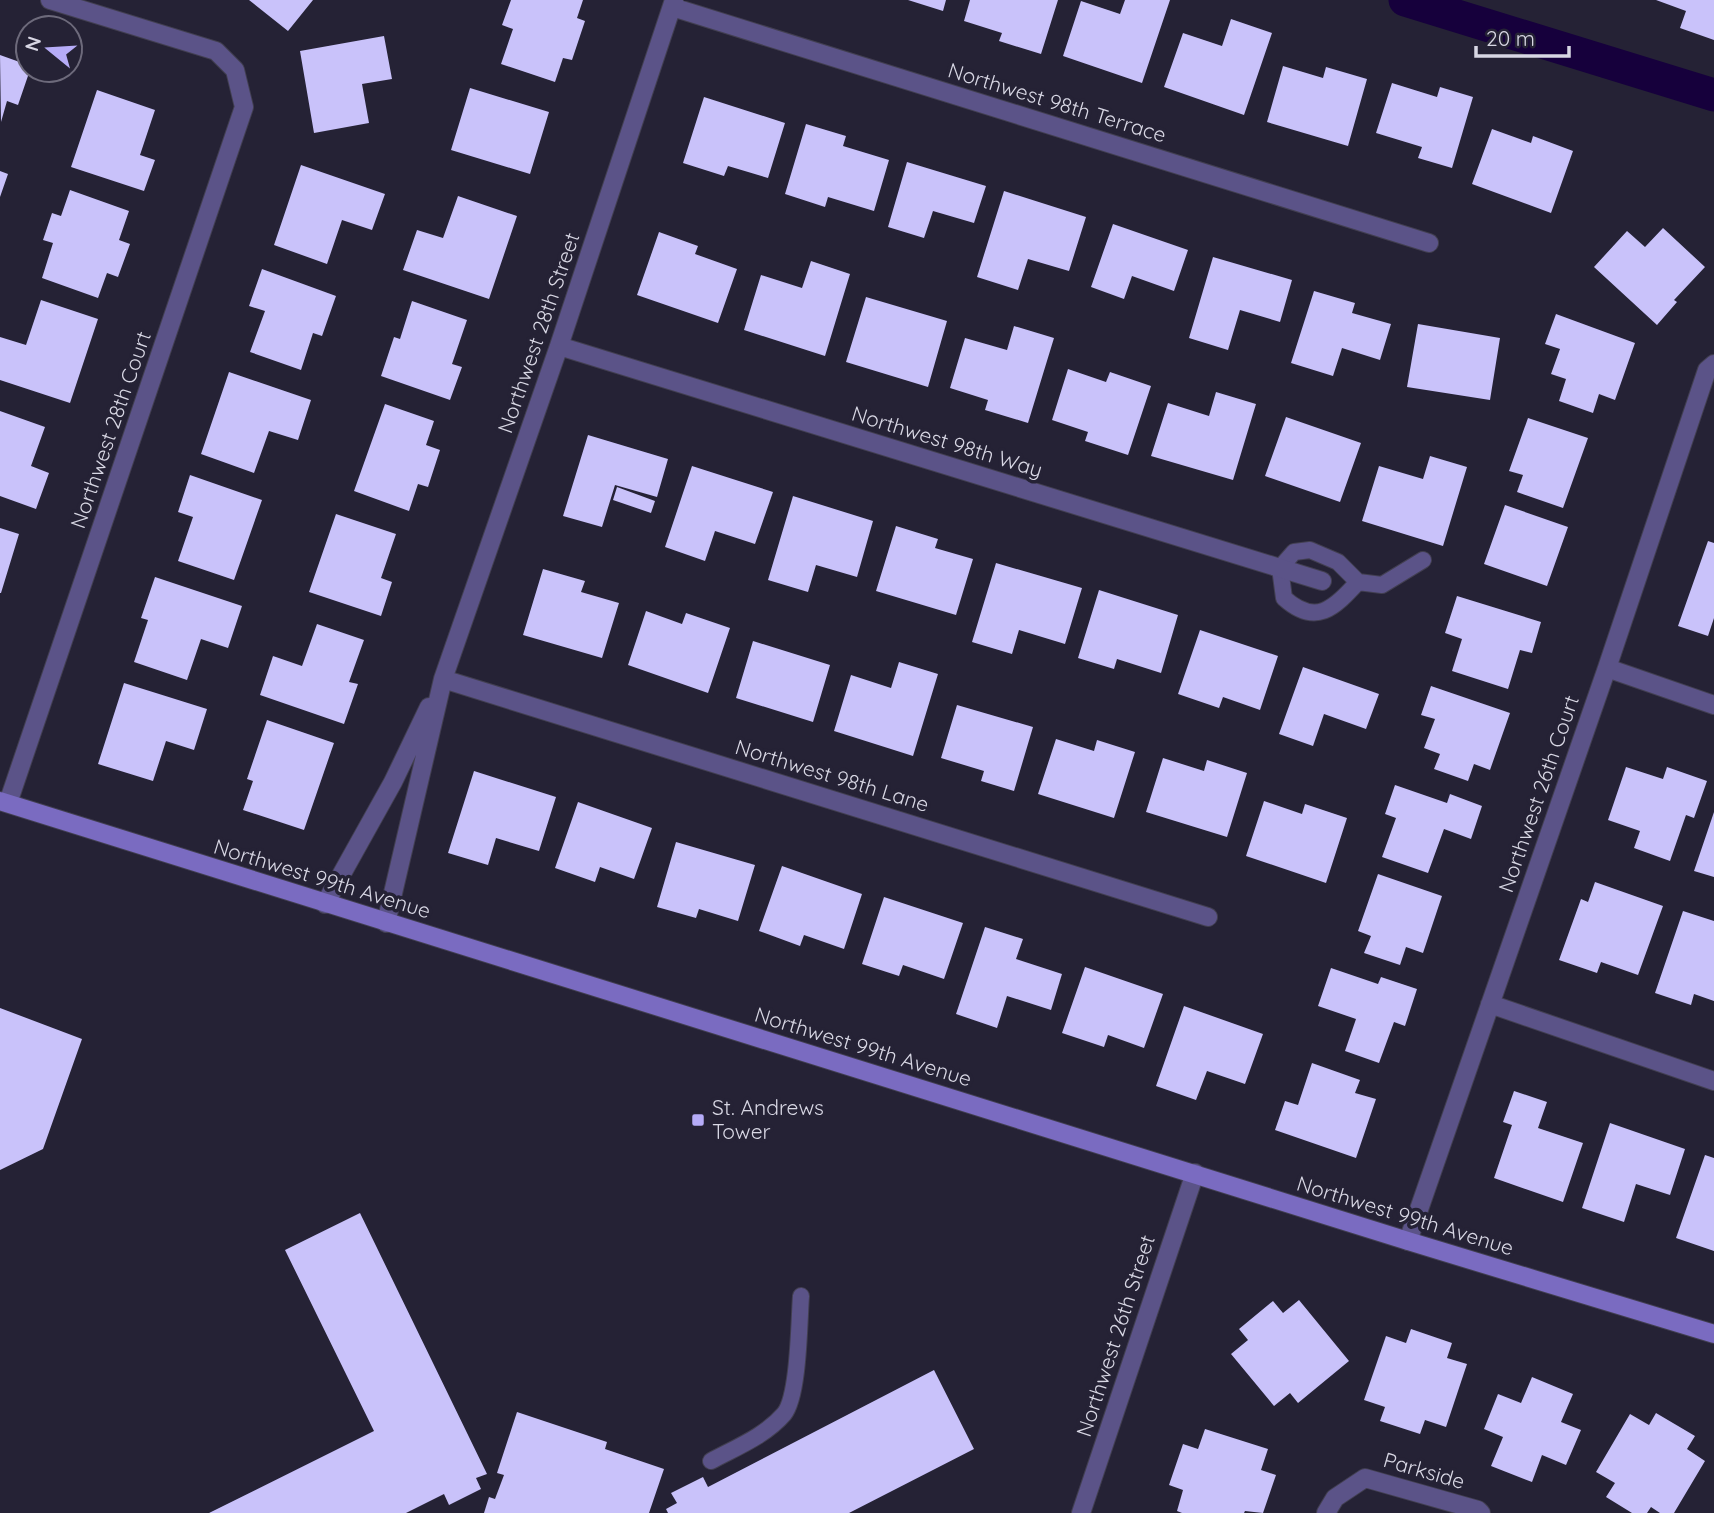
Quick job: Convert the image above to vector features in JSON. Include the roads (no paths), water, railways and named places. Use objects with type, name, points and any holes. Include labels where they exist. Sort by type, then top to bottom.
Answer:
[{"type":"street","name":"Northwest 28th Court","points":[[4,802],[244,107],[235,70],[216,51],[50,0]]},
{"type":"street","name":"Northwest 98th Terrace","points":[[673,4],[1429,243]]},
{"type":"street","name":"Northwest 28th Street","points":[[386,923],[443,679],[559,346],[673,4]]},
{"type":"street","name":"Northwest 98th Way","points":[[559,346],[1322,581]]},
{"type":"street","name":"Northwest 26th Court","points":[[1408,1241],[1607,668],[1707,370],[1714,364]]},
{"type":"street","points":[[1607,668],[1714,705]]},
{"type":"street","name":"Northwest 28th Street","points":[[325,904],[393,782],[443,679]]},
{"type":"street","name":"Northwest 98th Lane","points":[[443,679],[1208,917]]},
{"type":"street","name":"Northwest 99th Avenue","points":[[4,802],[1408,1241],[1714,1334]]},
{"type":"street","points":[[1490,1004],[1714,1081]]},
{"type":"street","name":"Northwest 26th Street","points":[[1081,1513],[1195,1173]]},
{"type":"street","name":"Parkside","points":[[1326,1513],[1335,1498],[1365,1478],[1478,1510],[1480,1513]]},
{"type":"lane","points":[[1358,582],[1336,605],[1319,612],[1298,611],[1283,598],[1280,568],[1294,552],[1310,550],[1338,562],[1358,582],[1382,584],[1423,561]]},
{"type":"lane","points":[[711,1461],[762,1434],[786,1412],[794,1390],[801,1296]]},
{"type":"waterway","points":[[1405,0],[1714,95]]},
{"type":"place","name":"St. Andrews Tower","points":[[698,1120]]}]
